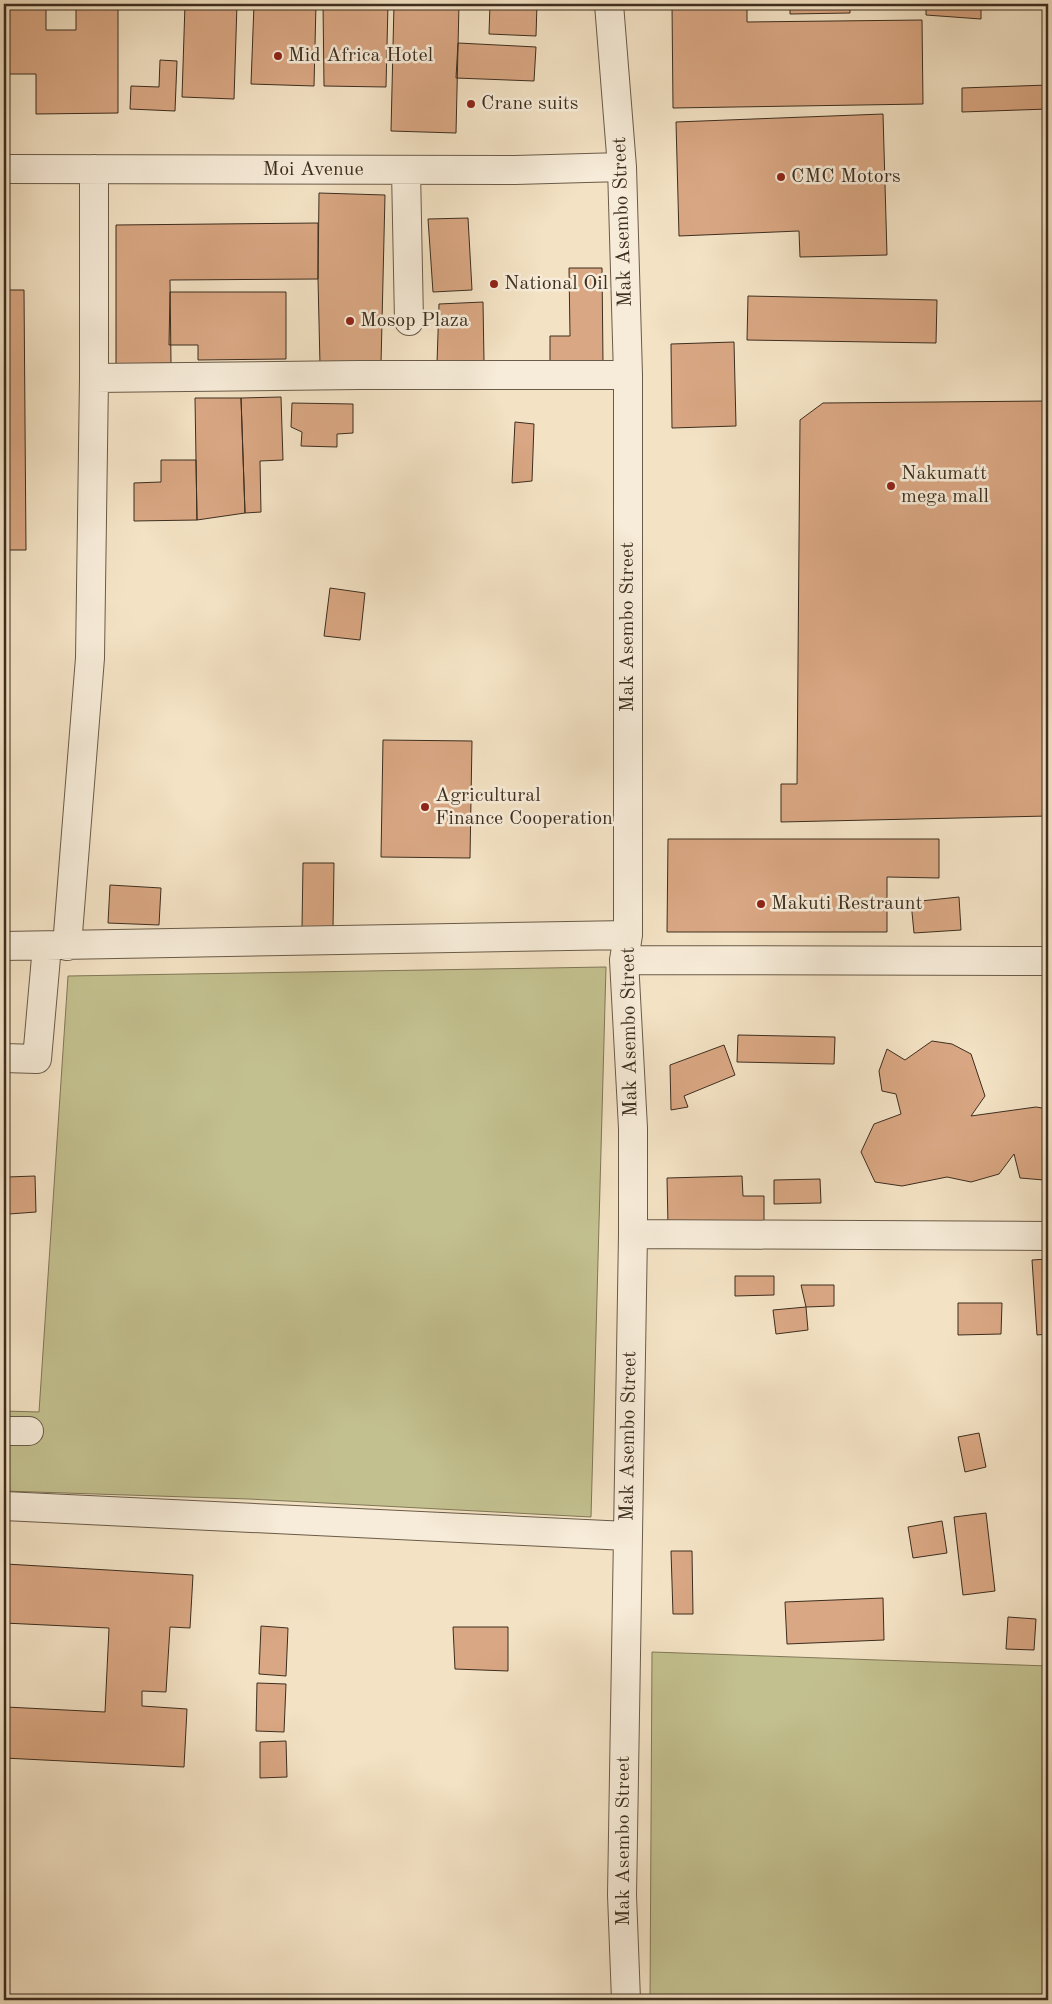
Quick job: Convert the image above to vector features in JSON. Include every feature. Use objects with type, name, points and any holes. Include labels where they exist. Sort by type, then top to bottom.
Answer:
[{"type":"street","name":"Mak Asembo Street","points":[[609,4],[622,167],[628,375],[626,948],[633,1128],[633,1234],[622,1895],[626,2000]]},
{"type":"street","name":"Moi Avenue","points":[[4,169],[515,170],[622,167]]},
{"type":"street","points":[[4,1058],[37,1058],[57,946],[90,658],[94,378],[94,169]]},
{"type":"street","points":[[406,170],[410,320]]},
{"type":"street","points":[[94,378],[358,375],[628,375]]},
{"type":"street","points":[[4,946],[626,948],[1048,961]]},
{"type":"street","points":[[633,1234],[1048,1236]]},
{"type":"street","points":[[4,1506],[627,1536]]},
{"type":"shaded area","points":[[606,967],[591,1517],[249,1499],[4,1491],[4,1411],[39,1412],[68,976]]},
{"type":"shaded area","points":[[652,1652],[1048,1666],[1048,2000],[650,2000]]},
{"type":"building","points":[[4,4],[46,4],[46,30],[76,30],[76,4],[118,4],[118,113],[36,114],[36,74],[4,74]]},
{"type":"building","points":[[185,4],[237,4],[234,99],[182,97]]},
{"type":"building","points":[[254,4],[316,4],[314,86],[251,84]]},
{"type":"building","points":[[323,4],[388,4],[386,87],[324,86]]},
{"type":"building","points":[[394,4],[459,4],[456,133],[391,131]]},
{"type":"building","points":[[490,4],[537,4],[536,36],[489,34]]},
{"type":"building","points":[[747,4],[747,22],[922,20],[923,104],[673,108],[672,5]]},
{"type":"building","points":[[790,4],[850,4],[850,13],[790,14]]},
{"type":"building","points":[[926,4],[981,4],[981,19],[926,15]]},
{"type":"building","points":[[458,43],[536,47],[534,81],[456,78]]},
{"type":"building","points":[[160,60],[177,61],[175,111],[130,109],[131,86],[159,87]]},
{"type":"building","points":[[1048,85],[1048,109],[962,112],[962,88]]},
{"type":"building","name":"CMC Motors","points":[[883,114],[887,255],[800,257],[799,231],[679,236],[676,122]]},
{"type":"building","name":"Mosop Plaza","points":[[319,193],[385,195],[381,364],[320,365]]},
{"type":"building","points":[[468,218],[472,290],[433,292],[428,219]]},
{"type":"building","points":[[318,223],[318,279],[170,280],[171,363],[116,364],[116,225]]},
{"type":"building","points":[[569,268],[602,268],[603,363],[550,364],[550,336],[570,336]]},
{"type":"building","points":[[4,290],[24,290],[26,550],[4,550]]},
{"type":"building","points":[[170,292],[286,292],[286,359],[198,360],[198,345],[169,345]]},
{"type":"building","points":[[748,296],[937,300],[936,343],[747,340]]},
{"type":"building","points":[[483,302],[484,361],[437,363],[439,304]]},
{"type":"building","points":[[734,342],[736,426],[672,428],[671,344]]},
{"type":"building","points":[[281,397],[283,460],[260,461],[261,512],[245,513],[241,398]]},
{"type":"building","points":[[195,398],[241,398],[245,513],[197,520]]},
{"type":"building","points":[[1048,401],[1048,816],[781,822],[781,784],[797,784],[800,420],[823,403]]},
{"type":"building","points":[[292,403],[353,404],[353,433],[337,434],[337,447],[301,446],[302,432],[291,427]]},
{"type":"building","points":[[515,422],[534,424],[532,481],[512,483]]},
{"type":"building","points":[[161,460],[196,460],[197,520],[134,521],[134,483],[161,482]]},
{"type":"building","points":[[330,588],[365,593],[360,640],[324,636]]},
{"type":"building","points":[[383,740],[472,741],[470,858],[381,857]]},
{"type":"building","points":[[668,839],[939,839],[939,878],[887,877],[887,932],[667,932]]},
{"type":"building","points":[[303,863],[334,863],[333,928],[302,928]]},
{"type":"building","points":[[110,885],[161,888],[159,925],[108,923]]},
{"type":"building","points":[[959,897],[961,930],[914,933],[911,902]]},
{"type":"building","points":[[738,1035],[835,1037],[834,1064],[737,1062]]},
{"type":"building","points":[[932,1041],[952,1044],[971,1054],[985,1096],[971,1116],[1036,1107],[1048,1109],[1048,1178],[1044,1180],[1020,1178],[1014,1154],[999,1174],[971,1182],[947,1177],[902,1186],[875,1182],[861,1152],[874,1124],[901,1114],[896,1094],[882,1091],[879,1071],[887,1049],[905,1060]]},
{"type":"building","points":[[724,1045],[735,1075],[684,1096],[688,1107],[671,1110],[670,1065]]},
{"type":"building","points":[[35,1176],[36,1212],[9,1214],[7,1177]]},
{"type":"building","points":[[742,1176],[743,1196],[764,1196],[764,1222],[668,1225],[667,1178]]},
{"type":"building","points":[[820,1179],[821,1203],[774,1204],[774,1180]]},
{"type":"building","points":[[1048,1259],[1048,1334],[1037,1335],[1032,1260]]},
{"type":"building","points":[[735,1276],[774,1276],[774,1295],[735,1296]]},
{"type":"building","points":[[801,1285],[834,1285],[834,1306],[806,1307]]},
{"type":"building","points":[[958,1303],[1002,1303],[1001,1334],[958,1335]]},
{"type":"building","points":[[806,1307],[808,1330],[776,1334],[773,1310]]},
{"type":"building","points":[[979,1433],[986,1467],[965,1472],[958,1437]]},
{"type":"building","points":[[986,1513],[995,1591],[963,1595],[954,1517]]},
{"type":"building","points":[[942,1521],[947,1553],[913,1558],[908,1527]]},
{"type":"building","points":[[671,1551],[692,1551],[693,1614],[673,1614]]},
{"type":"building","points":[[6,1564],[193,1575],[190,1628],[170,1627],[166,1692],[142,1691],[142,1706],[187,1709],[184,1767],[4,1758],[6,1707],[105,1712],[109,1628],[4,1623]]},
{"type":"building","points":[[883,1598],[884,1640],[787,1644],[785,1602]]},
{"type":"building","points":[[1008,1617],[1036,1619],[1034,1650],[1006,1649]]},
{"type":"building","points":[[261,1626],[288,1628],[286,1676],[259,1674]]},
{"type":"building","points":[[453,1627],[508,1627],[508,1671],[455,1669]]},
{"type":"building","points":[[257,1683],[286,1684],[284,1732],[256,1731]]},
{"type":"building","points":[[286,1741],[287,1777],[260,1778],[260,1742]]},
{"type":"place","name":"Mid Africa Hotel","points":[[278,56]]},
{"type":"place","name":"Crane suits","points":[[471,104]]},
{"type":"place","name":"CMC Motors","points":[[781,177]]},
{"type":"place","name":"National Oil","points":[[494,284]]},
{"type":"place","name":"Mosop Plaza","points":[[350,321]]},
{"type":"place","name":"Nakumatt mega mall","points":[[891,486]]},
{"type":"place","name":"Agricultural Finance Cooperation","points":[[425,807]]},
{"type":"place","name":"Makuti Restraunt","points":[[761,904]]}]
